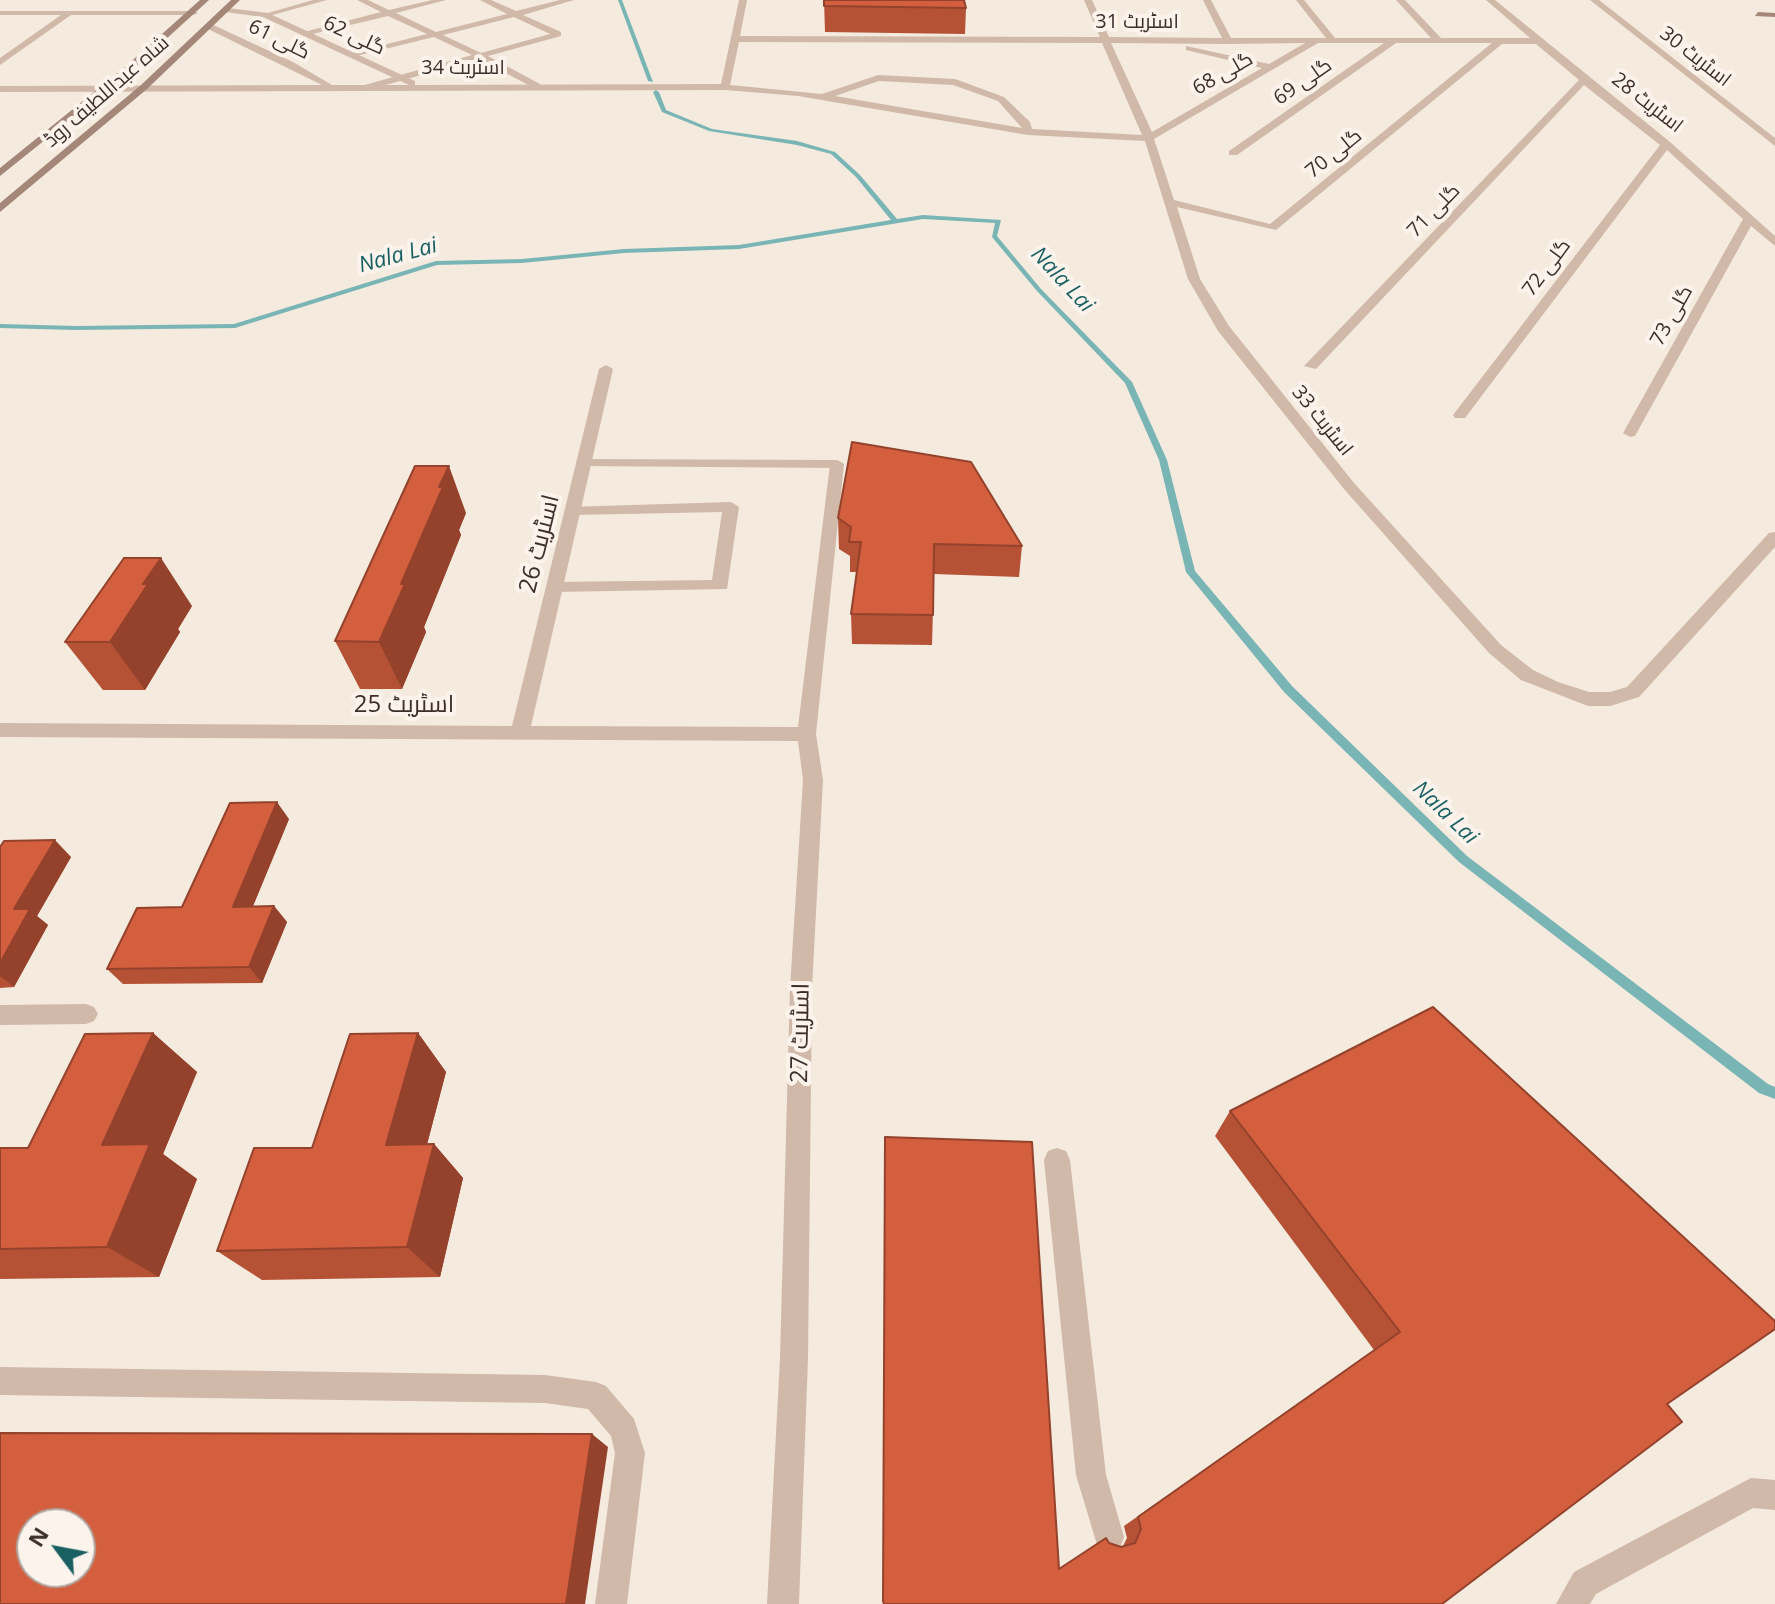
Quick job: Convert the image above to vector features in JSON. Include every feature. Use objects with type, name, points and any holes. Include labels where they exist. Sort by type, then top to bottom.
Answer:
[{"type":"street","points":[[39,12],[58,0]]},
{"type":"street","name":"شاہ عبداللطیف روڈ","points":[[0,173],[194,13],[205,0]]},
{"type":"street","name":"شاہ عبداللطیف روڈ","points":[[0,209],[144,87],[236,0]]},
{"type":"street","points":[[265,15],[323,0]]},
{"type":"street","points":[[361,0],[537,86]]},
{"type":"street","points":[[304,33],[442,0]]},
{"type":"street","points":[[364,88],[558,34],[484,0]]},
{"type":"street","points":[[355,55],[570,0]]},
{"type":"street","points":[[725,87],[743,0]]},
{"type":"street","name":"اسٹریٹ 33","points":[[1088,0],[1149,138],[1194,279],[1223,328],[1349,486],[1495,649],[1527,675],[1588,699],[1610,699],[1633,692],[1775,537]]},
{"type":"street","points":[[1207,0],[1228,41]]},
{"type":"street","points":[[1300,0],[1333,41]]},
{"type":"street","points":[[1400,0],[1439,41]]},
{"type":"street","name":"اسٹریٹ 28","points":[[1490,0],[1666,144],[1775,242]]},
{"type":"street","name":"اسٹریٹ 30","points":[[1594,0],[1775,143]]},
{"type":"street","name":"گلی 62","points":[[228,10],[265,15],[418,86]]},
{"type":"street","points":[[0,62],[71,12]]},
{"type":"street","points":[[0,13],[194,13]]},
{"type":"street","points":[[1758,14],[1775,15]]},
{"type":"street","name":"گلی 61","points":[[209,26],[331,87]]},
{"type":"street","name":"اسٹریٹ 31","points":[[734,39],[1540,41]]},
{"type":"street","points":[[1191,41],[1185,47],[1270,67]]},
{"type":"street","name":"گلی 68","points":[[1149,138],[1315,41]]},
{"type":"street","name":"گلی 69","points":[[1233,153],[1393,41]]},
{"type":"street","name":"گلی 70","points":[[1169,202],[1272,228],[1500,41]]},
{"type":"street","name":"اسٹریٹ 34","points":[[821,98],[878,78],[955,82],[1001,99],[1026,124],[1028,132]]},
{"type":"street","name":"گلی 71","points":[[1311,366],[1584,80]]},
{"type":"street","name":"اسٹریٹ 34","points":[[0,89],[725,87],[798,93],[1028,132],[1149,138]]},
{"type":"street","name":"گلی 72","points":[[1460,415],[1666,144]]},
{"type":"street","name":"گلی 73","points":[[1630,433],[1749,219]]},
{"type":"street","name":"اسٹریٹ 26","points":[[520,731],[606,369]]},
{"type":"street","name":"اسٹریٹ 27","points":[[584,463],[837,464],[807,734],[813,780],[801,988],[794,1358],[783,1604]]},
{"type":"street","points":[[554,587],[720,585],[731,507],[573,510]]},
{"type":"street","name":"اسٹریٹ 25","points":[[0,730],[807,734]]},
{"type":"street","points":[[0,1015],[86,1014]]},
{"type":"street","points":[[1057,1160],[1091,1475],[1109,1537]]},
{"type":"street","points":[[0,1381],[545,1389],[596,1396],[624,1429],[630,1453],[611,1604]]},
{"type":"street","points":[[1572,1604],[1585,1583],[1751,1493],[1775,1495]]},
{"type":"building","points":[[824,0],[964,0],[966,8],[824,6]]},
{"type":"building","points":[[852,442],[971,462],[1022,546],[934,544],[933,615],[851,614],[861,542],[849,542],[851,527],[838,518]]},
{"type":"building","points":[[415,466],[449,466],[401,584],[405,584],[379,642],[335,641]]},
{"type":"building","points":[[124,558],[161,558],[110,642],[65,642]]},
{"type":"building","points":[[277,802],[233,907],[274,906],[249,967],[107,969],[137,908],[182,907],[230,803]]},
{"type":"building","points":[[55,840],[14,909],[30,909],[0,963],[0,847],[4,841]]},
{"type":"building","points":[[1433,1007],[1775,1321],[1775,1329],[1667,1404],[1682,1422],[1442,1604],[884,1604],[885,1137],[1032,1142],[1059,1569],[1106,1538],[1109,1543],[1121,1547],[1135,1543],[1141,1529],[1138,1517],[1400,1332],[1230,1111]]},
{"type":"building","points":[[153,1033],[102,1145],[150,1144],[107,1247],[0,1249],[0,1148],[28,1148],[85,1034]]},
{"type":"building","points":[[418,1033],[386,1145],[434,1144],[407,1247],[217,1251],[254,1148],[312,1148],[350,1034]]},
{"type":"building","points":[[0,1433],[592,1434],[566,1604],[0,1604]]},
{"type":"waterway","points":[[620,0],[651,81]]},
{"type":"waterway","points":[[656,92],[664,111],[711,130],[797,143],[833,153],[858,176],[896,221]]},
{"type":"waterway","name":"Nala Lai","points":[[896,221],[923,217],[999,221],[994,236],[1039,290],[1128,382],[1163,460],[1191,572],[1288,689],[1463,859],[1764,1089],[1775,1093]]},
{"type":"waterway","name":"Nala Lai","points":[[0,326],[235,326],[436,263],[522,261],[624,251],[739,247],[896,221]]}]
